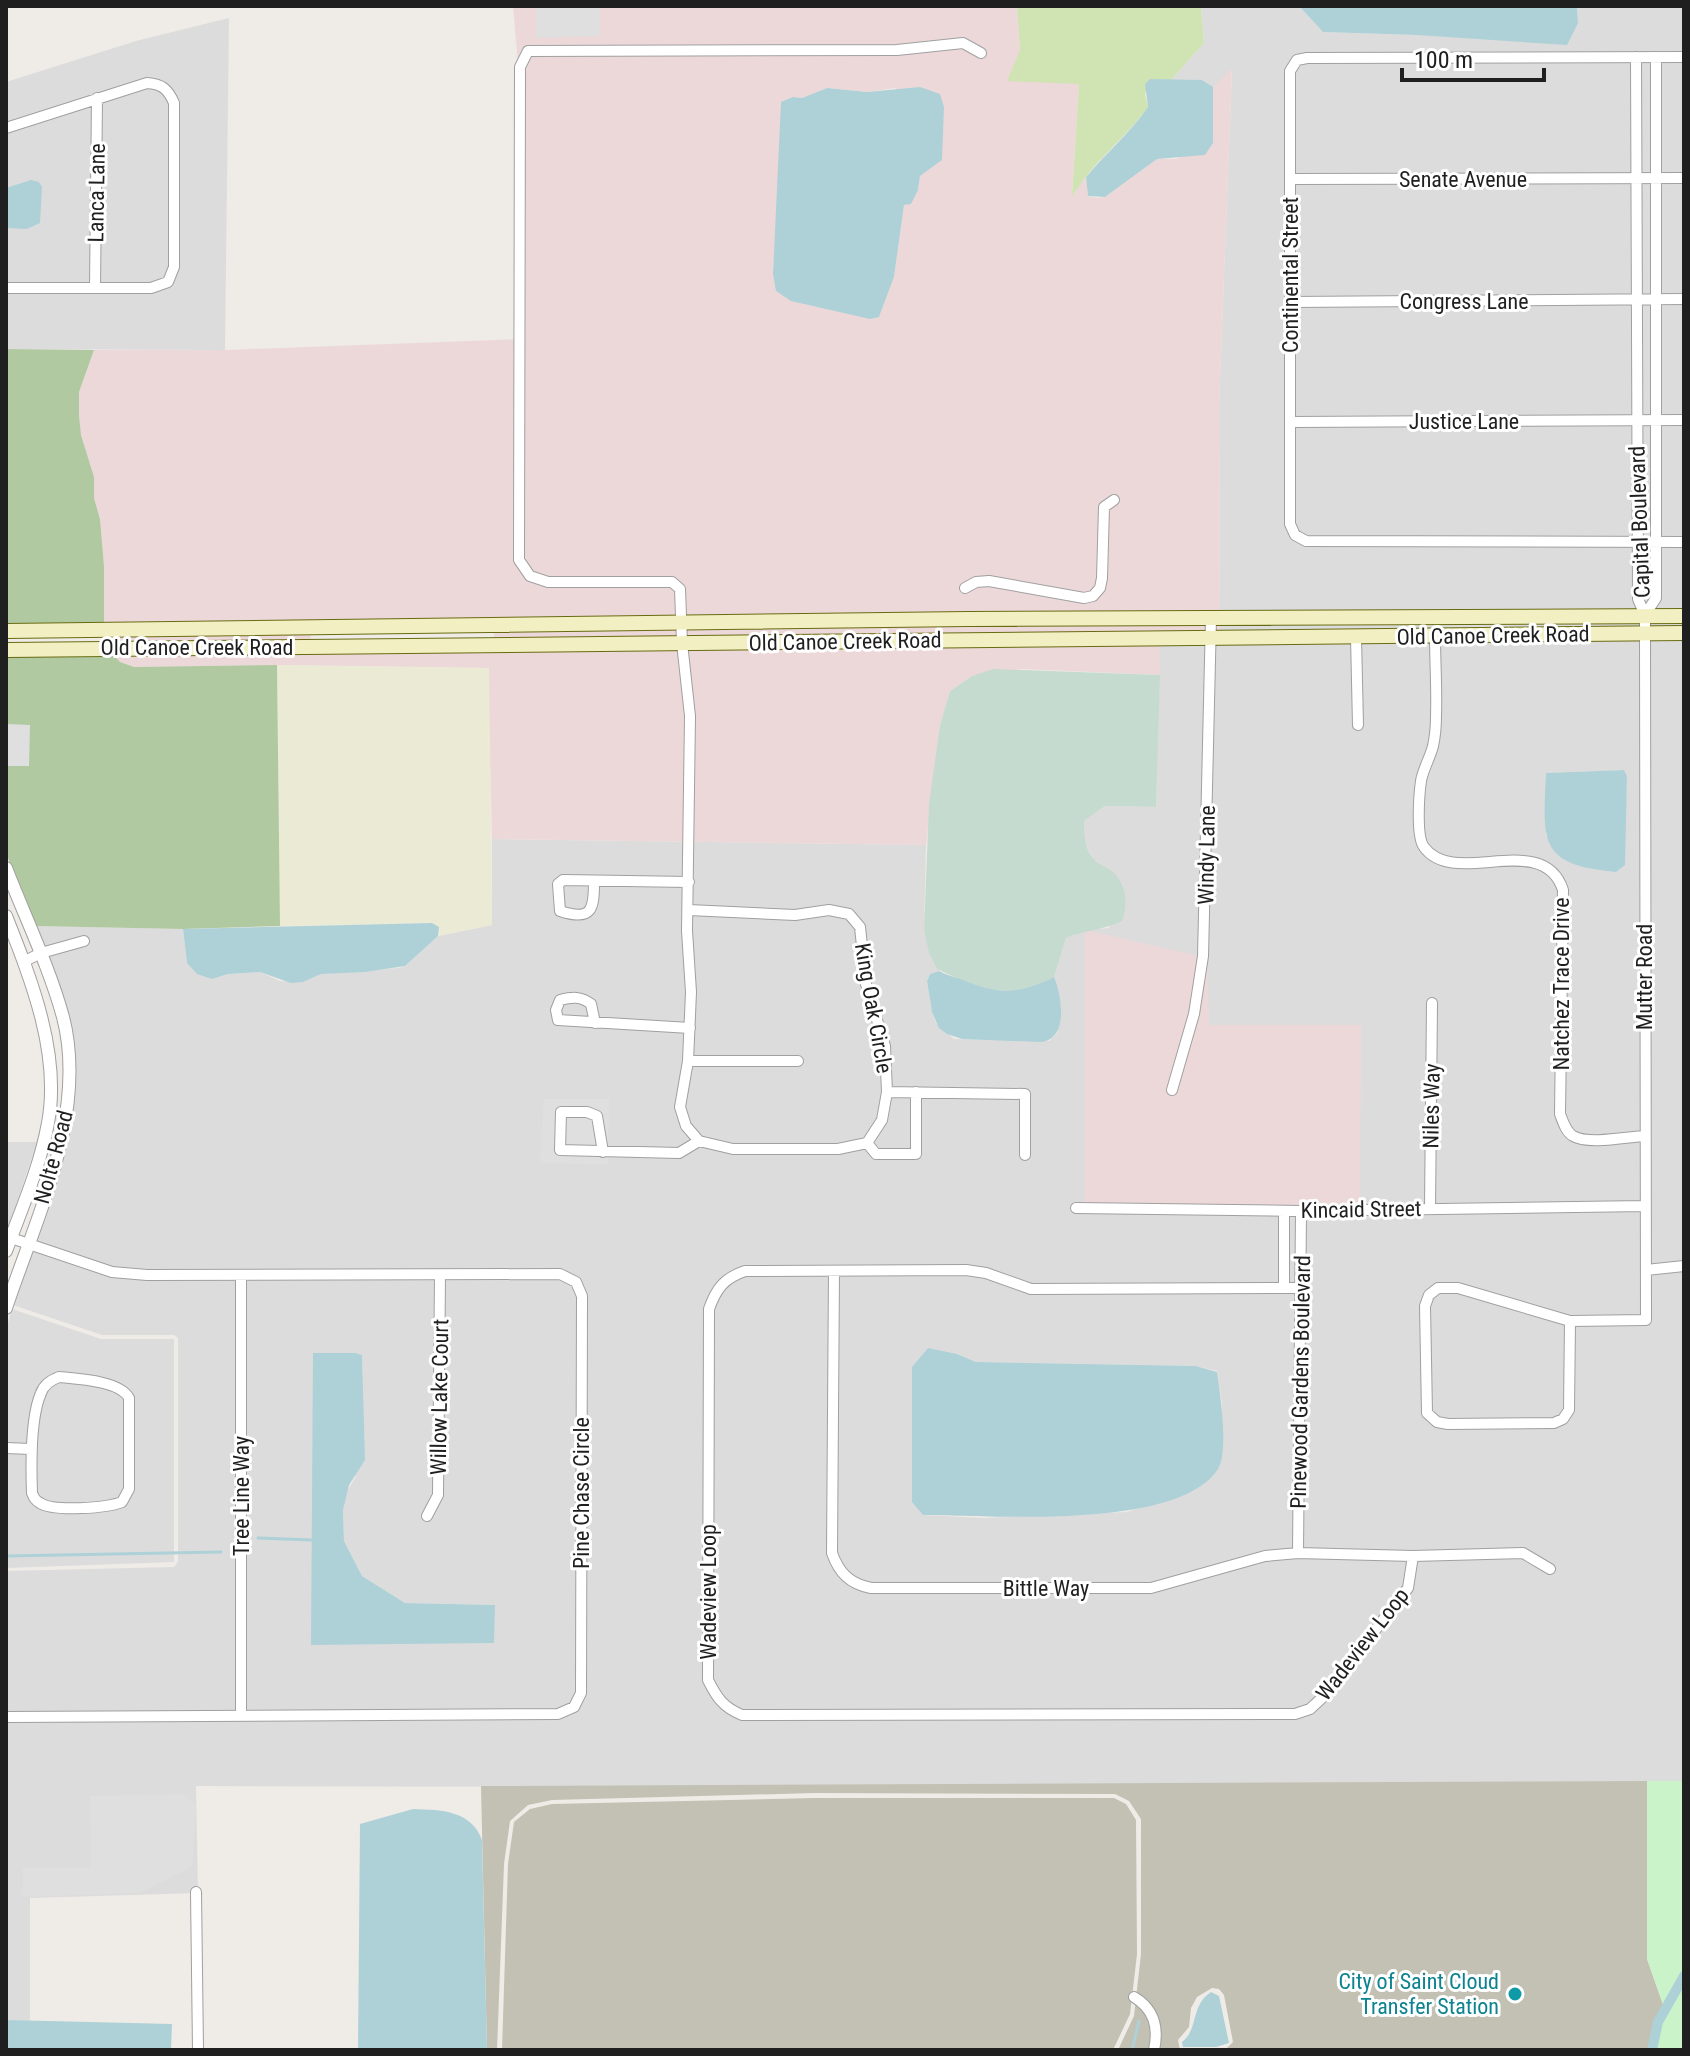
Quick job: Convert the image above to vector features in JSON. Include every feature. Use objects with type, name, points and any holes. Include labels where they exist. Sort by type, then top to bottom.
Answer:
[{"type":"main road","name":"Old Canoe Creek Road","points":[[6,631],[1684,616]]},
{"type":"main road","points":[[488,626],[488,645]]},
{"type":"main road","name":"Old Canoe Creek Road","points":[[6,650],[1684,633]]},
{"type":"street","points":[[916,1092],[916,1154],[876,1154],[867,1143],[838,1149],[733,1149],[699,1141],[686,1126],[680,1107],[690,1028],[690,716],[680,589],[672,582],[548,582],[530,576],[519,560],[520,67],[528,51],[897,50],[963,43],[981,53]]},
{"type":"street","name":"Capital Boulevard","points":[[1636,57],[1637,543],[1638,599],[1645,615]]},
{"type":"street","name":"Capital Boulevard","points":[[1645,615],[1656,598],[1656,57]]},
{"type":"street","name":"Continental Street","points":[[1684,57],[1297,60],[1290,71],[1290,524],[1295,535],[1306,541],[1684,542]]},
{"type":"street","points":[[6,128],[147,83],[159,84],[170,92],[174,103],[174,267],[168,282],[151,288],[6,288]]},
{"type":"street","name":"Lanca Lane","points":[[95,288],[97,98]]},
{"type":"street","name":"Senate Avenue","points":[[1290,179],[1684,178]]},
{"type":"street","name":"Congress Lane","points":[[1292,302],[1684,299]]},
{"type":"street","name":"Justice Lane","points":[[1291,422],[1684,420]]},
{"type":"street","points":[[965,588],[976,582],[989,581],[1084,598],[1093,596],[1100,588],[1102,578],[1104,507],[1114,500]]},
{"type":"street","name":"Mutter Road","points":[[1570,1321],[1646,1320],[1645,615]]},
{"type":"street","name":"Windy Lane","points":[[1172,1090],[1194,1014],[1203,956],[1211,618]]},
{"type":"street","name":"Natchez Trace Drive","points":[[1435,636],[1436,716],[1433,745],[1421,779],[1420,842],[1430,856],[1446,861],[1524,862],[1547,866],[1559,877],[1563,890],[1560,1114],[1566,1130],[1575,1137],[1589,1140],[1644,1136]]},
{"type":"street","points":[[1356,637],[1358,725]]},
{"type":"street","name":"Nolte Road","points":[[6,868],[64,1019],[69,1071],[65,1125],[6,1308]]},
{"type":"street","points":[[594,881],[594,906],[590,911],[566,914],[560,911],[559,881],[594,881],[689,882]]},
{"type":"street","name":"King Oak Circle","points":[[689,910],[795,915],[829,910],[849,914],[860,927],[866,984],[885,1046],[887,1092],[882,1120],[867,1143]]},
{"type":"street","name":"Nolte Road","points":[[6,916],[43,1024],[50,1094],[48,1122],[6,1251]]},
{"type":"street","points":[[23,962],[41,953],[84,941]]},
{"type":"street","points":[[595,1023],[591,1004],[585,998],[560,1000],[556,1010],[558,1020],[595,1023],[690,1028]]},
{"type":"street","name":"Niles Way","points":[[1430,1208],[1432,1003]]},
{"type":"street","points":[[688,1061],[798,1061]]},
{"type":"street","points":[[887,1092],[1025,1094],[1025,1155]]},
{"type":"street","points":[[603,1152],[597,1116],[587,1112],[561,1112],[560,1150],[603,1152],[679,1153],[699,1141]]},
{"type":"street","name":"Kincaid Street","points":[[1076,1208],[1301,1211],[1645,1206]]},
{"type":"street","name":"Pinewood Gardens Boulevard","points":[[1284,1211],[1284,1288]]},
{"type":"street","name":"Pinewood Gardens Boulevard","points":[[1298,1553],[1301,1211]]},
{"type":"street","name":"Pine Chase Circle","points":[[6,1717],[558,1714],[574,1707],[581,1693],[582,1296],[576,1282],[560,1274],[241,1276],[112,1272],[11,1238]]},
{"type":"street","points":[[1646,1270],[1684,1266]]},
{"type":"street","name":"Wadeview Loop","points":[[1301,1288],[1031,1289],[986,1273],[966,1270],[745,1271],[730,1276],[715,1291],[709,1309],[708,1680],[727,1709],[742,1715],[1295,1714],[1310,1709],[1323,1697],[1408,1588],[1413,1556]]},
{"type":"street","name":"Bittle Way","points":[[834,1271],[832,1553],[845,1577],[857,1586],[1151,1588],[1265,1556],[1298,1553],[1413,1556],[1523,1553],[1550,1569]]},
{"type":"street","name":"Willow Lake Court","points":[[427,1516],[438,1495],[440,1275]]},
{"type":"street","name":"Tree Line Way","points":[[241,1276],[241,1716]]},
{"type":"street","points":[[1438,1288],[1458,1288],[1570,1321],[1569,1410],[1563,1419],[1554,1423],[1448,1424],[1437,1422],[1427,1413],[1425,1306],[1429,1295],[1438,1288]]},
{"type":"street","points":[[59,1377],[111,1384],[126,1392],[130,1405],[129,1489],[122,1502],[108,1506],[74,1507],[41,1504],[32,1493],[31,1453],[41,1391],[50,1381],[59,1377]]},
{"type":"street","points":[[6,1450],[31,1453]]},
{"type":"street","points":[[196,1892],[198,2050]]},
{"type":"street","points":[[1134,1997],[1152,2012],[1154,2050]]},
{"type":"shaded area","points":[[513,6],[1017,6],[1020,50],[1079,84],[1072,194],[1086,177],[1088,196],[1097,198],[1105,197],[1157,159],[1176,159],[1213,143],[1213,88],[1232,69],[1219,407],[1220,613],[104,625],[100,519],[94,498],[94,477],[81,435],[79,415],[79,392],[94,350],[225,350],[522,339],[523,121]],"holes":[[[827,88],[867,92],[895,88],[942,160],[920,176],[918,190],[904,205],[894,277],[879,317],[825,308],[773,274],[779,168],[793,97],[802,98]]]},
{"type":"shaded area","points":[[536,6],[600,6],[600,36],[536,38]]},
{"type":"shaded area","points":[[1201,6],[1299,6],[1323,32],[1417,35],[1578,23],[1577,6],[1684,6],[1684,611],[1220,613],[1219,407],[1232,70],[1213,88],[1202,80],[1171,80],[1204,43]]},
{"type":"shaded area","points":[[229,18],[225,350],[6,349],[6,82],[136,41]]},
{"type":"shaded area","points":[[1684,620],[1684,629],[1220,633],[1220,623]]},
{"type":"shaded area","points":[[1220,623],[1220,633],[494,640],[494,630]]},
{"type":"shaded area","points":[[311,632],[310,642],[107,643],[105,635]]},
{"type":"shaded area","points":[[1684,638],[1684,1781],[651,1787],[196,1786],[198,1893],[30,1898],[30,2021],[7,2020],[6,2027],[6,1571],[174,1567],[178,1562],[178,1338],[174,1335],[102,1335],[13,1305],[58,1171],[71,1126],[74,1097],[75,1070],[35,926],[183,929],[187,963],[212,979],[228,974],[260,972],[280,981],[303,982],[321,974],[405,966],[438,936],[492,925],[492,839],[926,845],[924,929],[939,971],[930,974],[927,981],[936,1023],[954,1039],[1049,1041],[1057,1033],[1059,1024],[1061,1007],[1054,977],[1066,938],[1085,930],[1109,928],[1115,874],[1094,860],[1084,842],[1084,821],[1105,806],[1156,807],[1159,643]],"holes":[[[1624,770],[1627,776],[1625,828],[1546,836],[1546,773]],[[957,1354],[976,1362],[1196,1366],[1217,1371],[1222,1403],[1222,1443],[1193,1491],[1127,1512],[984,1518],[923,1515]],[[363,1365],[355,1478],[345,1494],[343,1510],[344,1541],[362,1576],[405,1603],[494,1605],[311,1645]]]},
{"type":"shaded area","points":[[1159,643],[1160,675],[1021,669],[972,676],[950,691],[940,725],[926,845],[492,839],[488,668],[277,665],[134,667],[120,662],[111,652]]},
{"type":"shaded area","points":[[6,724],[30,725],[29,766],[6,766]]},
{"type":"shaded area","points":[[1085,930],[1207,958],[1209,1025],[1361,1025],[1360,1208],[1085,1208]]},
{"type":"shaded area","points":[[544,1099],[609,1099],[608,1164],[540,1163]]},
{"type":"shaded area","points":[[6,1142],[37,1142],[6,1235]]},
{"type":"shaded area","points":[[12,1309],[101,1339],[174,1339],[174,1562],[6,1568],[6,1330]]},
{"type":"shaded area","points":[[1647,1781],[1647,1959],[1666,2013],[1651,2050],[1225,2050],[1233,2042],[1224,1995],[1219,1989],[1212,1988],[1197,1997],[1191,2008],[1189,2027],[1178,2040],[1180,2050],[1118,2050],[1134,2016],[1141,1954],[1141,1819],[1129,1801],[1115,1794],[814,1793],[552,1800],[528,1805],[510,1821],[504,1864],[497,2050],[487,2050],[481,1786]]},
{"type":"shaded area","points":[[183,1794],[196,1805],[192,1867],[140,1893],[22,1897],[23,1868],[91,1868],[90,1796]]},
{"type":"shaded area","points":[[814,1798],[1114,1798],[1126,1804],[1136,1820],[1137,1954],[1130,2014],[1113,2050],[502,2050],[508,1864],[514,1822],[530,1809],[552,1804]]},
{"type":"green space","points":[[1017,6],[1201,6],[1204,43],[1171,80],[1150,79],[1145,94],[1148,107],[1089,173],[1072,197],[1079,84],[1007,81],[1020,50]]},
{"type":"green space","points":[[6,349],[94,350],[79,392],[79,415],[81,435],[94,477],[94,498],[100,519],[104,625],[6,626]]},
{"type":"green space","points":[[111,652],[120,662],[134,667],[277,665],[280,926],[183,929],[35,926],[6,853],[6,655]]},
{"type":"green space","points":[[277,665],[489,668],[492,925],[438,936],[440,931],[432,923],[280,926]]},
{"type":"green space","points":[[993,669],[1160,675],[1156,807],[1105,806],[1084,821],[1085,840],[1090,854],[1114,873],[1124,889],[1126,902],[1122,921],[1066,938],[1054,977],[1036,986],[1014,991],[980,989],[937,969],[929,953],[924,929],[929,804],[940,725],[950,691],[972,676]]},
{"type":"green space","points":[[1647,1781],[1684,1781],[1684,2050],[1651,2050],[1666,2013],[1647,1959]]},
{"type":"water","points":[[1299,6],[1577,6],[1578,23],[1567,45],[1323,32]]},
{"type":"water","points":[[1150,79],[1202,80],[1213,87],[1213,143],[1205,155],[1157,159],[1105,197],[1088,196],[1086,177],[1148,107],[1145,84]]},
{"type":"water","points":[[920,87],[940,94],[944,107],[942,160],[920,176],[911,204],[904,205],[894,277],[879,317],[870,319],[791,301],[776,291],[773,274],[781,102],[827,88],[867,92]]},
{"type":"water","points":[[31,180],[39,182],[42,187],[40,223],[27,229],[6,228],[6,188]]},
{"type":"water","points":[[1624,770],[1627,776],[1625,865],[1616,872],[1590,869],[1559,856],[1546,833],[1546,773]]},
{"type":"water","points":[[432,923],[439,927],[438,936],[405,966],[321,974],[303,982],[291,983],[260,972],[228,974],[212,979],[197,974],[187,963],[183,929]]},
{"type":"water","points":[[939,971],[998,990],[1031,987],[1054,977],[1061,1005],[1060,1025],[1050,1039],[1041,1042],[962,1039],[947,1034],[939,1028],[932,1012],[927,981],[930,974]]},
{"type":"water","points":[[928,1348],[976,1362],[1196,1366],[1217,1372],[1223,1436],[1218,1469],[1197,1489],[1164,1502],[1124,1511],[1035,1517],[923,1515],[912,1502],[912,1367]]},
{"type":"water","points":[[313,1353],[362,1355],[365,1460],[349,1485],[343,1510],[344,1541],[362,1576],[405,1603],[495,1605],[494,1643],[311,1645]]},
{"type":"water","points":[[413,1809],[444,1811],[463,1817],[477,1830],[482,1840],[487,2050],[358,2050],[360,1824]]},
{"type":"water","points":[[1211,1992],[1219,1996],[1229,2043],[1216,2047],[1183,2047],[1182,2042],[1191,2031],[1200,2004]]},
{"type":"water","points":[[6,2020],[172,2024],[171,2050],[6,2050]]},
{"type":"waterway","points":[[258,1538],[312,1540]]},
{"type":"waterway","points":[[6,1556],[221,1552]]},
{"type":"waterway","points":[[1652,2050],[1658,2022],[1684,1976]]},
{"type":"waterway","points":[[1132,2050],[1139,2021]]},
{"type":"place","name":"City of Saint Cloud Transfer Station","points":[[1515,1994]]}]
